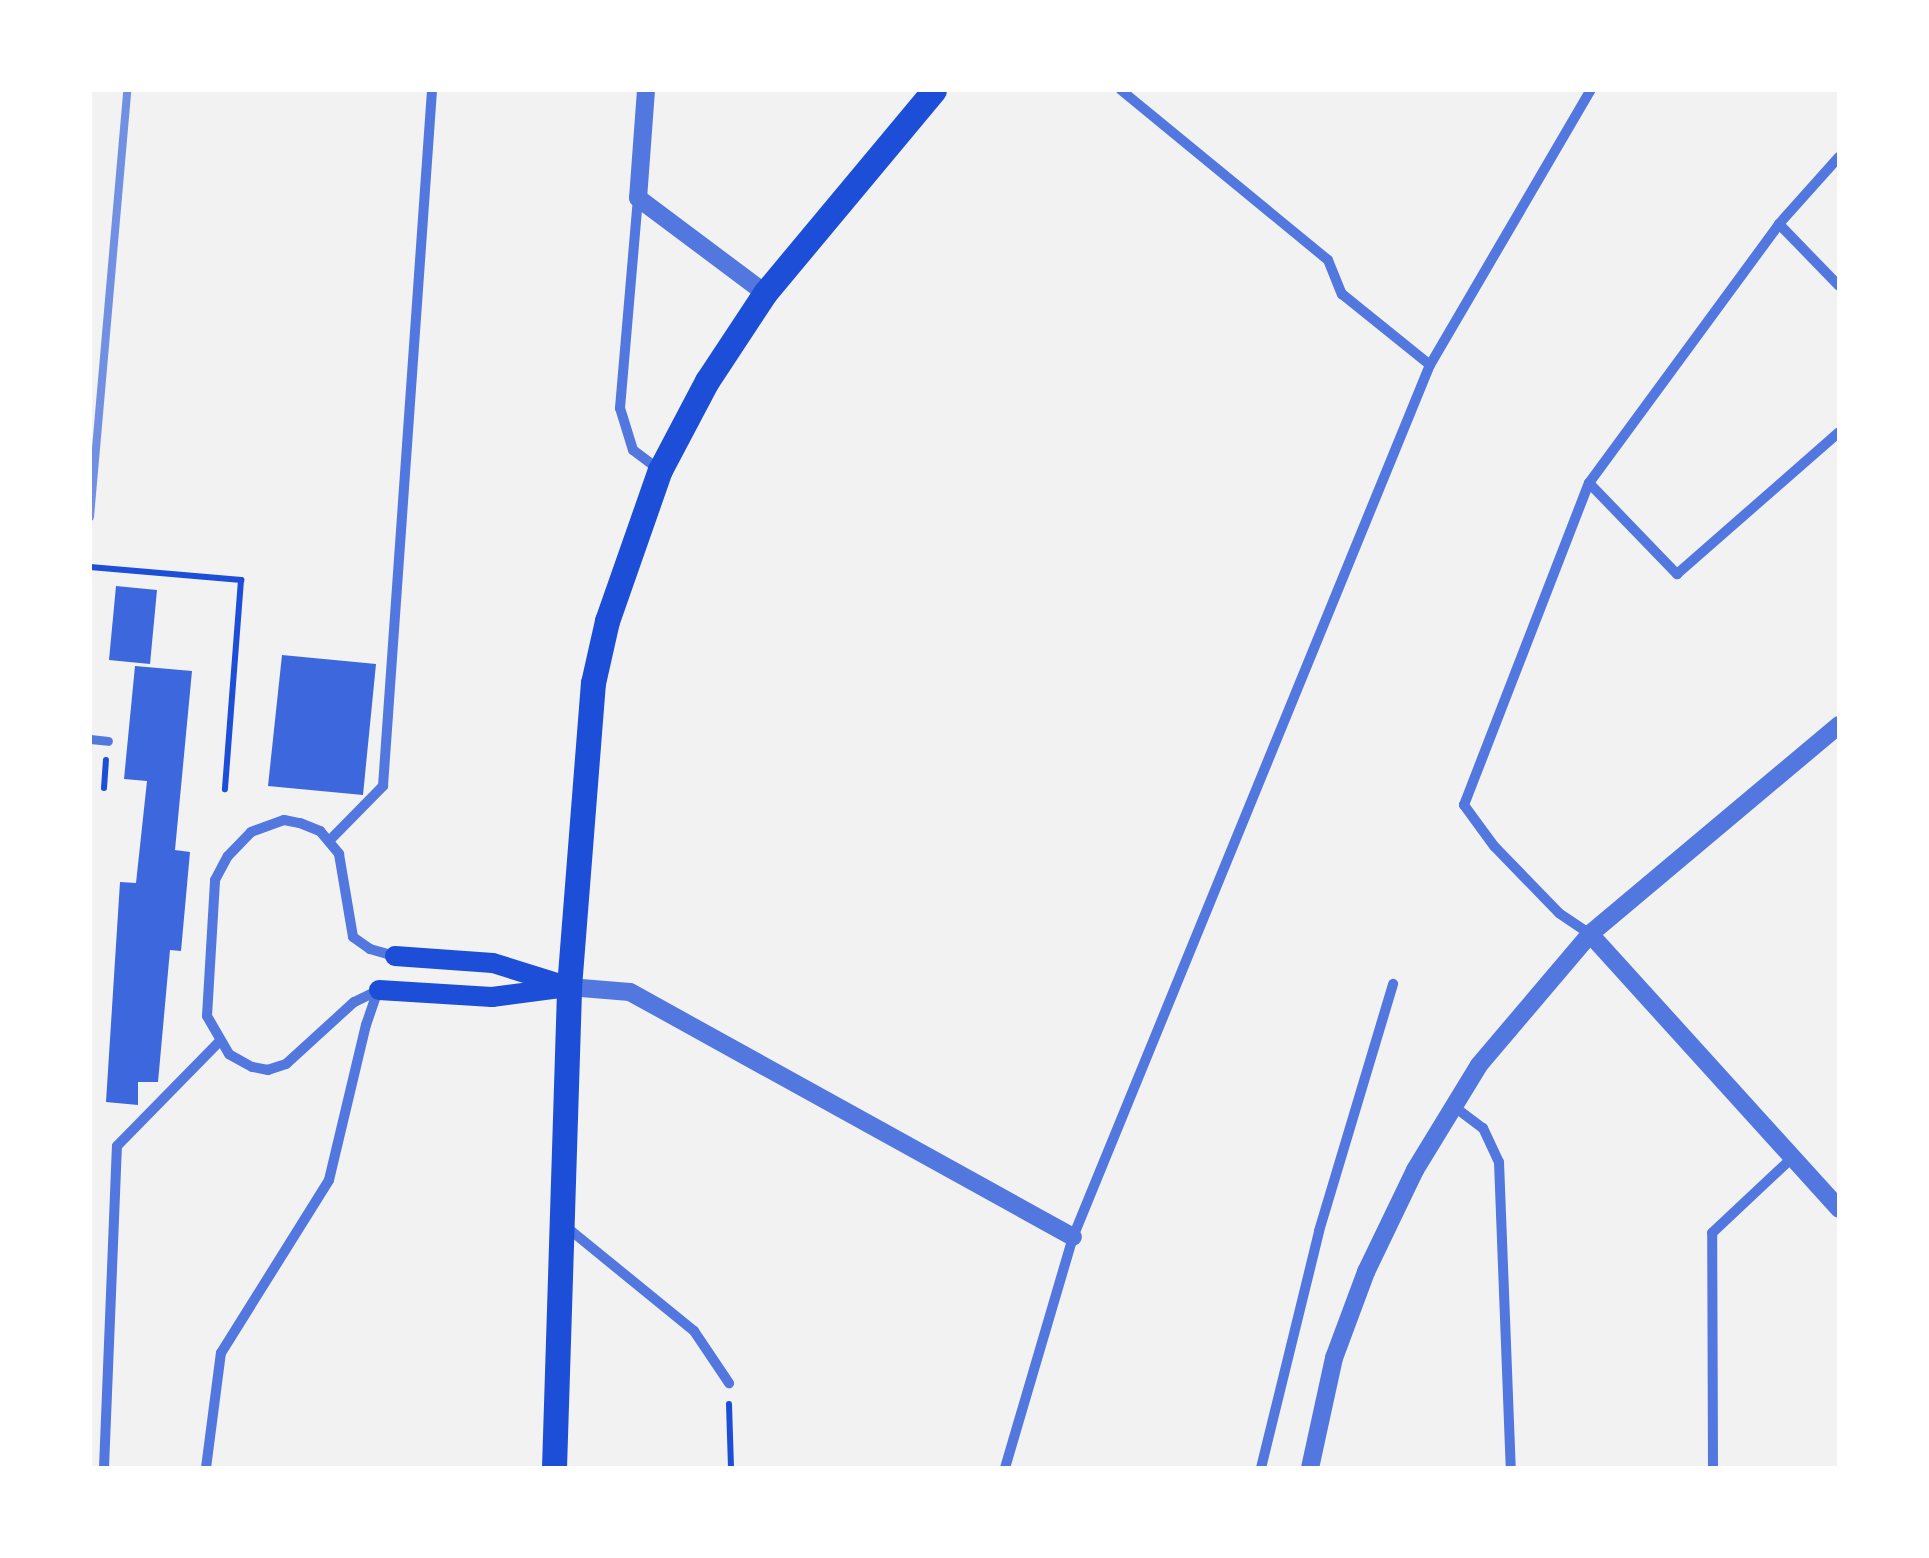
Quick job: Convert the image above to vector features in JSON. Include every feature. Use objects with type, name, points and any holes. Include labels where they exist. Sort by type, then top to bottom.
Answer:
[{"type":"main road","points":[[554,1468],[569,987],[593,683],[626,556],[660,470],[707,381],[765,293],[934,90]]},
{"type":"main road","points":[[395,956],[493,963],[569,987]]},
{"type":"main road","points":[[379,990],[492,997],[569,987]]},
{"type":"street","points":[[330,840],[383,786],[432,90]]},
{"type":"street","points":[[646,90],[620,408],[634,450],[660,470]]},
{"type":"street","points":[[1121,90],[1328,260],[1342,294],[1430,365]]},
{"type":"street","points":[[1004,1468],[1073,1237],[1430,365],[1591,90]]},
{"type":"street","points":[[1839,158],[1780,224],[1589,483],[1464,804],[1494,846],[1559,913],[1590,934],[1839,1210]]},
{"type":"street","points":[[638,198],[765,293]]},
{"type":"street","points":[[1780,224],[1839,286]]},
{"type":"street","points":[[1589,483],[1677,574],[1839,432]]},
{"type":"street","points":[[1310,1468],[1334,1358],[1366,1272],[1452,1105],[1479,1065],[1590,934],[1839,725]]},
{"type":"street","points":[[90,740],[108,741]]},
{"type":"street","points":[[379,990],[354,1002],[286,1064],[268,1070],[252,1067],[218,1042],[207,1016],[215,880],[228,856],[251,832],[284,820],[320,832],[330,840],[345,869],[347,920],[353,937],[370,949],[395,956]]},
{"type":"street","points":[[1261,1468],[1319,1231],[1393,984]]},
{"type":"street","points":[[569,987],[630,992],[1073,1237]]},
{"type":"street","points":[[206,1468],[220,1353],[330,1180],[366,1025],[379,990]]},
{"type":"street","points":[[104,1468],[116,1146],[218,1042]]},
{"type":"street","points":[[1452,1105],[1482,1128],[1499,1162],[1511,1468]]},
{"type":"street","points":[[1712,1468],[1712,1232],[1794,1158]]},
{"type":"street","points":[[563,1224],[694,1331],[728,1383]]},
{"type":"path","points":[[90,567],[241,580],[225,790]]},
{"type":"path","points":[[728,1383],[730,1468]]},
{"type":"building","points":[[116,586],[157,590],[150,664],[109,660]]},
{"type":"building","points":[[282,655],[376,664],[363,795],[268,786]]},
{"type":"building","points":[[135,666],[192,671],[175,850],[190,852],[181,951],[170,950],[158,1082],[138,1082],[138,1105],[106,1102],[120,882],[136,883],[147,781],[124,779]]},
{"type":"railway","points":[[90,517],[127,90]]}]
